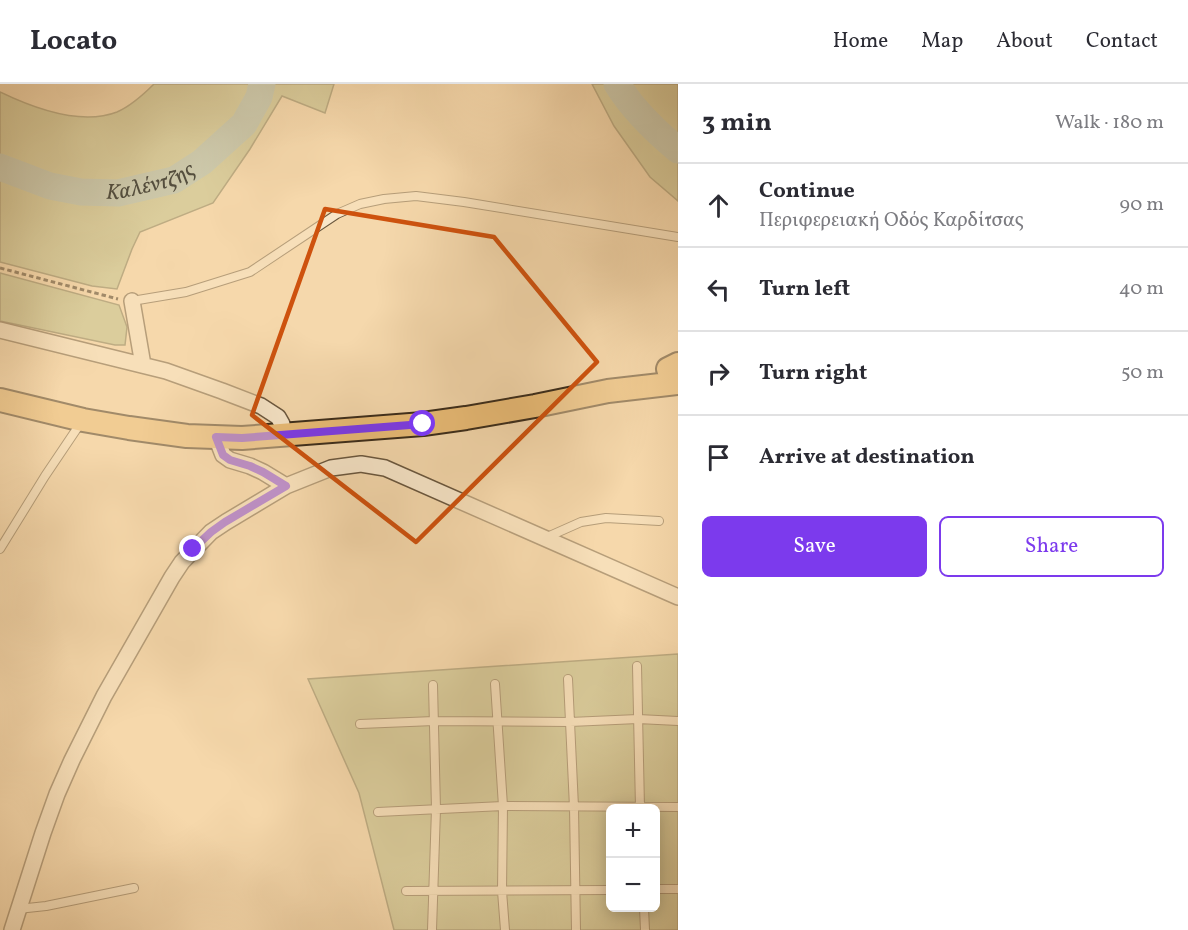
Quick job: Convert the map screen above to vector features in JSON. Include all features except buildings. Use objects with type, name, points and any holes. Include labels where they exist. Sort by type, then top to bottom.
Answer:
[{"type":"main road","points":[[0,400],[83,420],[166,433],[242,438],[423,424],[466,418],[608,391],[675,375]]},
{"type":"street","points":[[132,302],[143,365]]},
{"type":"street","points":[[0,330],[166,371],[261,406],[278,417],[282,424],[282,435]]},
{"type":"street","points":[[216,437],[223,455],[230,460],[263,472],[286,486]]},
{"type":"street","points":[[12,930],[43,833],[72,760],[104,696],[172,577],[211,532],[286,486],[331,468],[361,464],[385,468],[678,597]]},
{"type":"lane","points":[[132,302],[186,292],[250,272],[337,214],[360,204],[384,199],[416,196],[464,202],[678,237]]},
{"type":"lane","points":[[0,549],[83,420]]},
{"type":"lane","points":[[545,538],[581,522],[606,518],[659,521]]},
{"type":"lane","points":[[636,666],[640,804]]},
{"type":"lane","points":[[568,679],[574,807],[576,930]]},
{"type":"lane","points":[[495,684],[503,806],[502,891],[505,930]]},
{"type":"lane","points":[[432,930],[436,809],[433,686]]},
{"type":"lane","points":[[360,724],[638,719],[678,721]]},
{"type":"lane","points":[[378,812],[503,806],[606,807]]},
{"type":"lane","points":[[660,807],[678,807]]},
{"type":"lane","points":[[18,909],[46,906],[134,888]]},
{"type":"lane","points":[[660,889],[678,889]]},
{"type":"lane","points":[[406,891],[606,890]]},
{"type":"lane","points":[[644,912],[645,930]]},
{"type":"path","points":[[0,268],[132,302]]},
{"type":"highlighted area","points":[[325,209],[494,237],[597,362],[416,542],[252,415]]},
{"type":"green space","points":[[154,84],[334,84],[325,113],[282,96],[250,149],[213,203],[140,232],[117,289],[92,286],[0,262],[0,92],[42,109],[88,117],[103,116],[122,110]]},
{"type":"green space","points":[[592,84],[678,84],[678,201],[650,177],[614,126]]},
{"type":"green space","points":[[0,273],[119,305],[127,327],[125,345],[115,345],[0,321]]},
{"type":"green space","points":[[678,654],[678,930],[394,930],[359,793],[308,679]]},
{"type":"waterway","name":"Καλέντζης","points":[[0,167],[50,186],[81,192],[118,193],[174,180],[202,162],[244,124],[259,97],[262,84]]},
{"type":"waterway","name":"Καλέντζης","points":[[617,84],[645,120],[678,150]]},
{"type":"route","points":[[193,549],[225,522],[286,486],[263,472],[230,460],[223,455],[216,437],[242,438],[423,424]]}]
